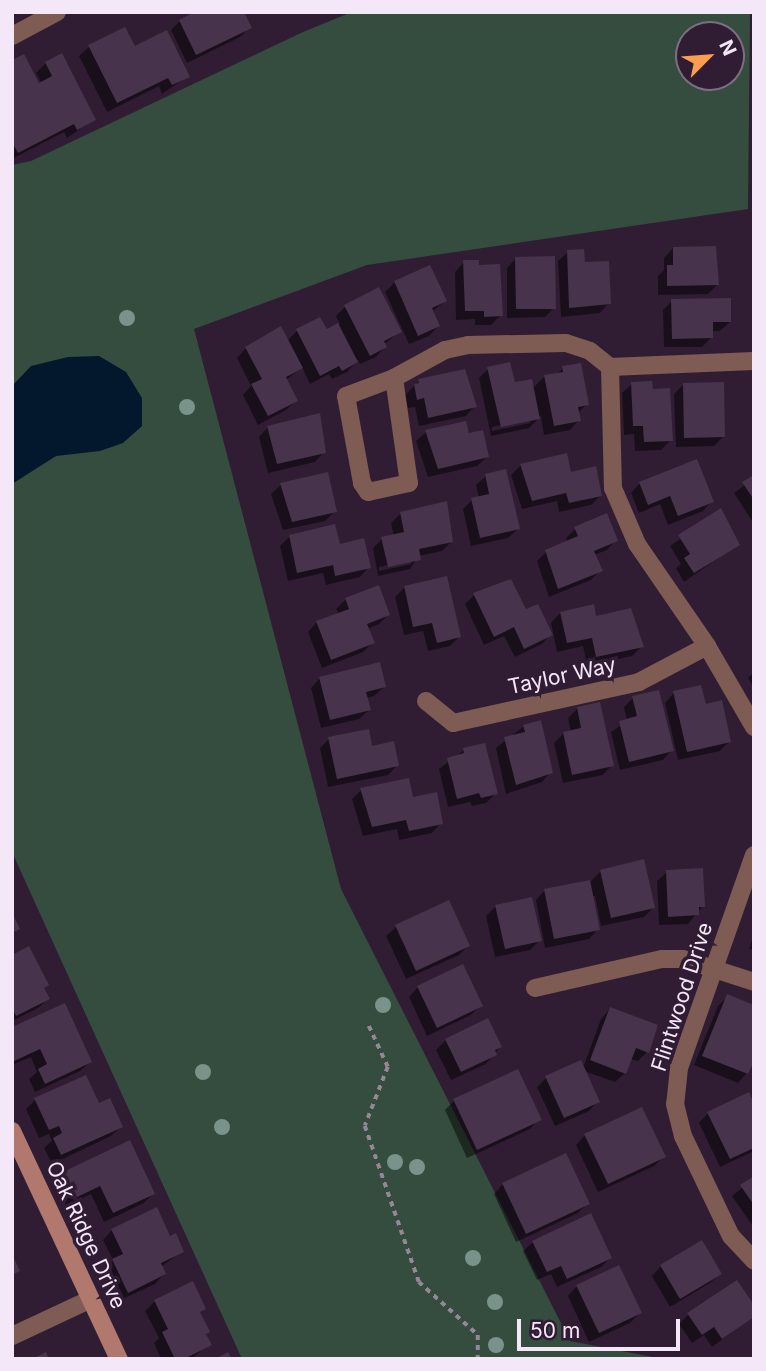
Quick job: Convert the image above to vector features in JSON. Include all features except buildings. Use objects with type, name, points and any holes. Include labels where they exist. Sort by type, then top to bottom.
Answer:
[{"type":"street","points":[[12,36],[57,12]]},
{"type":"street","points":[[394,378],[409,483],[368,492],[362,483],[346,396],[394,378],[445,350],[468,345],[566,343],[590,351],[610,367],[754,362]]},
{"type":"street","points":[[610,367],[612,488],[637,544],[707,646],[754,727]]},
{"type":"street","name":"Taylor Way","points":[[426,701],[453,723],[639,682],[707,646]]},
{"type":"street","name":"Flintwood Drive","points":[[754,855],[679,1068],[675,1104],[683,1136],[731,1236],[754,1261]]},
{"type":"street","points":[[535,988],[662,959],[683,960],[754,982]]},
{"type":"street","name":"Oak Ridge Drive","points":[[12,1131],[119,1359]]},
{"type":"street","points":[[12,1336],[92,1299]]},
{"type":"path","points":[[369,1026],[388,1067],[365,1126],[419,1282],[478,1335],[478,1359]]},
{"type":"green space","points":[[352,12],[750,12],[748,209],[367,265],[194,329],[341,889],[570,1341],[663,1359],[242,1359],[12,852],[12,165],[31,161],[303,32]]},
{"type":"water","points":[[99,356],[126,372],[142,398],[142,426],[123,443],[100,451],[56,456],[12,484],[12,386],[31,366],[68,357]]}]
